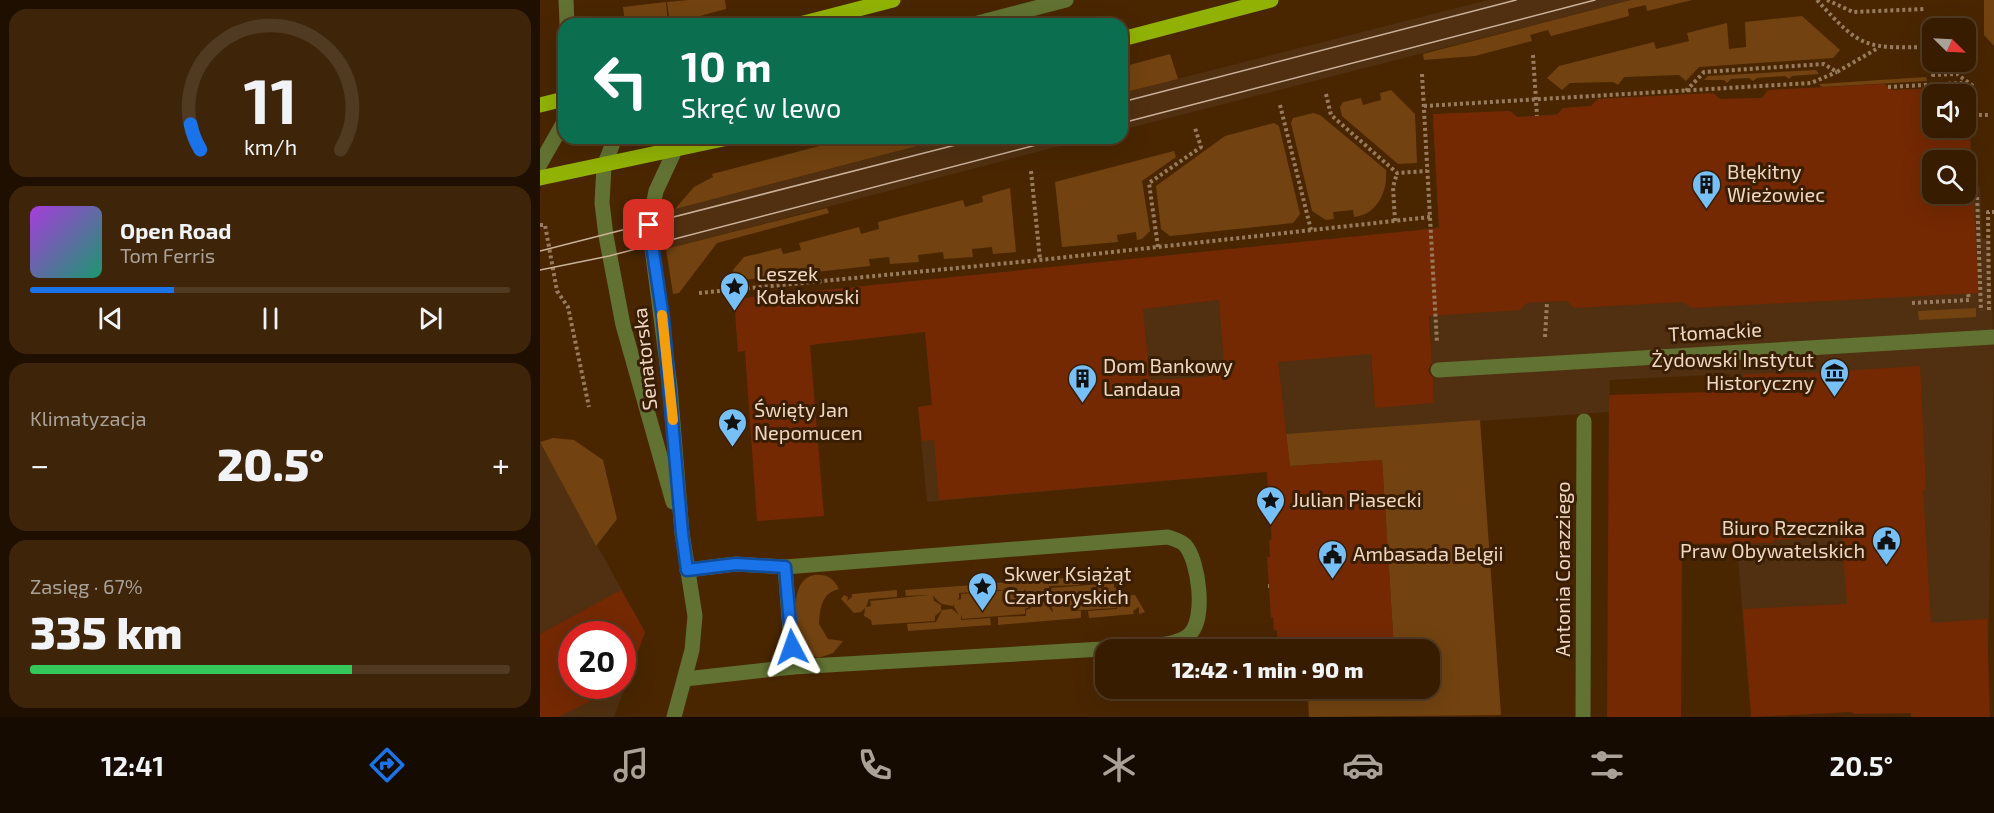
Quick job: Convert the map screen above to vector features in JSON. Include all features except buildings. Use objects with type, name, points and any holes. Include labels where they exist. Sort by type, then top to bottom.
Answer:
[{"type":"main road","points":[[823,18],[893,0]]},
{"type":"main road","points":[[1128,37],[1271,0]]},
{"type":"main road","points":[[540,105],[558,100]]},
{"type":"main road","points":[[540,178],[702,144]]},
{"type":"street","points":[[566,0],[567,18]]},
{"type":"street","points":[[997,18],[1066,0]]},
{"type":"street","points":[[540,164],[558,132]]},
{"type":"street","name":"Senatorska","points":[[613,144],[604,166],[602,203],[606,236],[623,325],[682,533]]},
{"type":"street","points":[[675,150],[684,144]]},
{"type":"street","name":"Senatorska","points":[[674,717],[692,650],[695,616],[682,533],[670,387],[649,225],[656,191],[675,150]]},
{"type":"street","name":"Tłomackie","points":[[1438,370],[1994,337]]},
{"type":"street","name":"Antonia Corazziego","points":[[1584,421],[1584,717]]},
{"type":"street","points":[[685,680],[793,667],[1154,646],[1188,637],[1195,628],[1199,613],[1196,570],[1192,555],[1183,543],[1168,537],[785,567],[736,564],[687,570]]},
{"type":"street","points":[[785,567],[793,667]]},
{"type":"path","points":[[1817,0],[1848,34],[1878,48],[1922,47]]},
{"type":"path","points":[[1827,0],[1853,12],[1924,9]]},
{"type":"path","points":[[1424,106],[1510,102],[1535,97],[1810,83],[1837,72],[1878,48]]},
{"type":"path","points":[[1533,55],[1537,116]]},
{"type":"path","points":[[1686,91],[1704,72],[1824,64],[1837,72]]},
{"type":"path","points":[[1934,72],[1934,75],[1958,74],[1962,83]]},
{"type":"path","points":[[1422,74],[1438,370]]},
{"type":"path","points":[[1810,83],[1814,88]]},
{"type":"path","points":[[1888,87],[1962,83],[1973,86],[1975,115],[1990,115]]},
{"type":"path","points":[[1326,94],[1331,116],[1397,173],[1428,171]]},
{"type":"path","points":[[1280,105],[1311,230]]},
{"type":"path","points":[[1158,247],[1149,183],[1201,147],[1196,128]]},
{"type":"path","points":[[1031,171],[1040,260]]},
{"type":"path","points":[[1395,220],[1393,187],[1397,173]]},
{"type":"path","points":[[1976,194],[1981,312],[1989,311],[1988,212],[1994,212]]},
{"type":"path","points":[[699,293],[1040,260],[1430,217]]},
{"type":"path","points":[[540,225],[545,225],[557,291],[568,307],[589,407]]},
{"type":"path","points":[[1912,303],[1969,300],[1968,293]]},
{"type":"path","points":[[1543,363],[1547,302]]},
{"type":"shaded area","points":[[725,0],[726,9],[692,18],[669,18],[667,2]]},
{"type":"shaded area","points":[[1488,0],[1631,0],[1128,128],[1128,91]]},
{"type":"shaded area","points":[[1631,0],[1692,0],[1647,11],[1646,5],[1628,9],[1629,16],[1551,36],[1548,30],[1530,35],[1532,41],[1475,56],[1424,60],[1423,54]]},
{"type":"shaded area","points":[[1984,0],[1994,0],[1994,46],[1984,35]]},
{"type":"shaded area","points":[[666,2],[667,18],[624,18],[623,7]]},
{"type":"shaded area","points":[[1802,16],[1840,50],[1833,58],[1699,67],[1686,81],[1679,75],[1624,77],[1618,85],[1613,82],[1570,83],[1562,90],[1547,78],[1559,66],[1654,42],[1656,49],[1689,41],[1687,33],[1727,23],[1729,49],[1746,47],[1745,22]]},
{"type":"shaded area","points":[[1170,54],[1178,79],[1128,92],[1128,65]]},
{"type":"shaded area","points":[[1816,70],[1819,74],[1792,76],[1789,79],[1785,76],[1757,78],[1753,81],[1749,78],[1731,79],[1727,83],[1724,80],[1704,80],[1708,76]]},
{"type":"shaded area","points":[[1926,77],[1927,81],[1822,87],[1819,84]]},
{"type":"shaded area","points":[[1884,84],[1893,90],[1922,89],[1922,138],[1970,138],[1971,150],[1922,150],[1922,204],[1976,204],[1976,187],[1980,187],[1982,238],[1989,239],[1994,348],[1988,663],[1748,683],[1736,532],[1730,374],[1610,380],[1609,412],[1480,421],[1501,715],[1309,717],[1308,699],[1440,699],[1440,639],[1277,639],[1267,469],[1217,476],[927,502],[918,407],[932,405],[925,332],[1219,300],[1367,305],[1375,407],[1434,403],[1425,229],[1439,227],[1433,122],[1441,114],[1510,111],[1517,117],[1557,114],[1563,108],[1591,106],[1598,99],[1713,93],[1720,99],[1762,98],[1768,90]]},
{"type":"shaded area","points":[[1391,90],[1415,114],[1417,163],[1398,164],[1342,116],[1340,107],[1343,102],[1361,98],[1363,105],[1381,100],[1380,93]]},
{"type":"shaded area","points":[[1313,113],[1320,115],[1386,170],[1383,194],[1369,212],[1354,217],[1353,210],[1333,212],[1334,219],[1326,220],[1312,211],[1291,123],[1293,118]]},
{"type":"shaded area","points":[[1274,123],[1279,126],[1300,214],[1293,223],[1170,236],[1161,229],[1156,186],[1225,136]]},
{"type":"shaded area","points":[[827,144],[925,144],[675,209],[694,187],[713,177],[712,174]]},
{"type":"shaded area","points":[[925,144],[1068,144],[666,249],[665,234],[670,210]]},
{"type":"shaded area","points":[[1174,151],[1176,157],[1142,181],[1150,231],[1142,239],[1137,240],[1136,232],[1117,235],[1118,242],[1062,247],[1055,182]]},
{"type":"shaded area","points":[[1010,188],[1016,252],[993,254],[992,247],[972,249],[973,257],[944,259],[943,252],[918,255],[919,262],[890,264],[889,257],[869,259],[870,266],[734,281],[733,270],[744,257],[781,248],[783,254],[801,250],[799,243],[859,227],[861,234],[879,229],[878,222],[963,200],[965,207],[983,202],[982,196]]},
{"type":"shaded area","points":[[827,208],[829,213],[717,243],[679,293],[673,294],[666,249]]},
{"type":"shaded area","points":[[1976,308],[1976,317],[1919,320],[1918,311]]},
{"type":"shaded area","points":[[1480,420],[1501,715],[1309,717],[1308,699],[1440,699],[1440,639],[1393,639],[1382,460],[1290,466],[1286,434]]},
{"type":"shaded area","points":[[553,438],[574,440],[603,460],[617,519],[596,546],[540,442]]},
{"type":"shaded area","points":[[540,442],[645,632],[636,657],[636,621],[558,621],[558,699],[621,699],[614,717],[540,717]]},
{"type":"shaded area","points":[[814,575],[829,577],[839,589],[825,598],[821,607],[819,624],[828,639],[843,641],[833,653],[818,658],[805,652],[801,646],[796,616],[800,586]]},
{"type":"shaded area","points":[[1079,577],[1079,585],[1049,586],[1050,592],[1046,594],[1051,593],[1051,588],[1114,583],[1114,587],[1122,593],[1119,602],[1123,596],[1135,595],[1145,612],[1139,614],[1139,607],[1133,611],[1134,614],[1089,618],[1088,611],[1117,609],[1117,602],[1116,608],[1068,611],[1081,611],[1081,618],[998,625],[998,617],[1026,616],[1026,610],[1031,608],[1032,603],[1045,602],[1045,596],[1032,600],[1031,606],[1025,609],[1025,614],[962,619],[961,614],[961,620],[990,618],[991,625],[908,631],[907,624],[936,622],[942,610],[935,616],[935,621],[872,625],[871,620],[864,616],[865,608],[861,612],[854,613],[841,599],[844,595],[848,597],[847,601],[852,594],[897,590],[897,597],[869,599],[866,607],[871,606],[870,601],[929,595],[906,596],[905,590],[988,584],[988,591],[959,593],[957,600],[961,599],[961,594],[1010,590],[996,590],[995,583]],"holes":[[[933,595],[941,604],[953,606],[955,604],[954,607],[959,615],[952,609],[941,610],[941,605],[934,601]]]},
{"type":"tram line","points":[[1128,100],[1516,0]]},
{"type":"tram line","points":[[1128,121],[1595,0]]},
{"type":"tram line","points":[[540,251],[959,144]]},
{"type":"tram line","points":[[540,270],[609,256],[1040,144]]},
{"type":"slow traffic","points":[[662,315],[673,420]]},
{"type":"place","name":"Błękitny Wieżowiec","points":[[1706,210]]},
{"type":"place","name":"Leszek Kołakowski","points":[[735,312]]},
{"type":"place","name":"Żydowski Instytut Historyczny","points":[[1835,398]]},
{"type":"place","name":"Dom Bankowy Landaua","points":[[1082,404]]},
{"type":"place","name":"Święty Jan Nepomucen","points":[[733,448]]},
{"type":"place","name":"Julian Piasecki","points":[[1271,526]]},
{"type":"place","name":"Biuro Rzecznika Praw Obywatelskich","points":[[1886,566]]},
{"type":"place","name":"Ambasada Belgii","points":[[1332,580]]},
{"type":"place","name":"Skwer Książąt Czartoryskich","points":[[983,612]]},
{"type":"route","points":[[649,225],[650,245],[663,318],[687,570],[736,564],[785,567],[792,647]]}]
